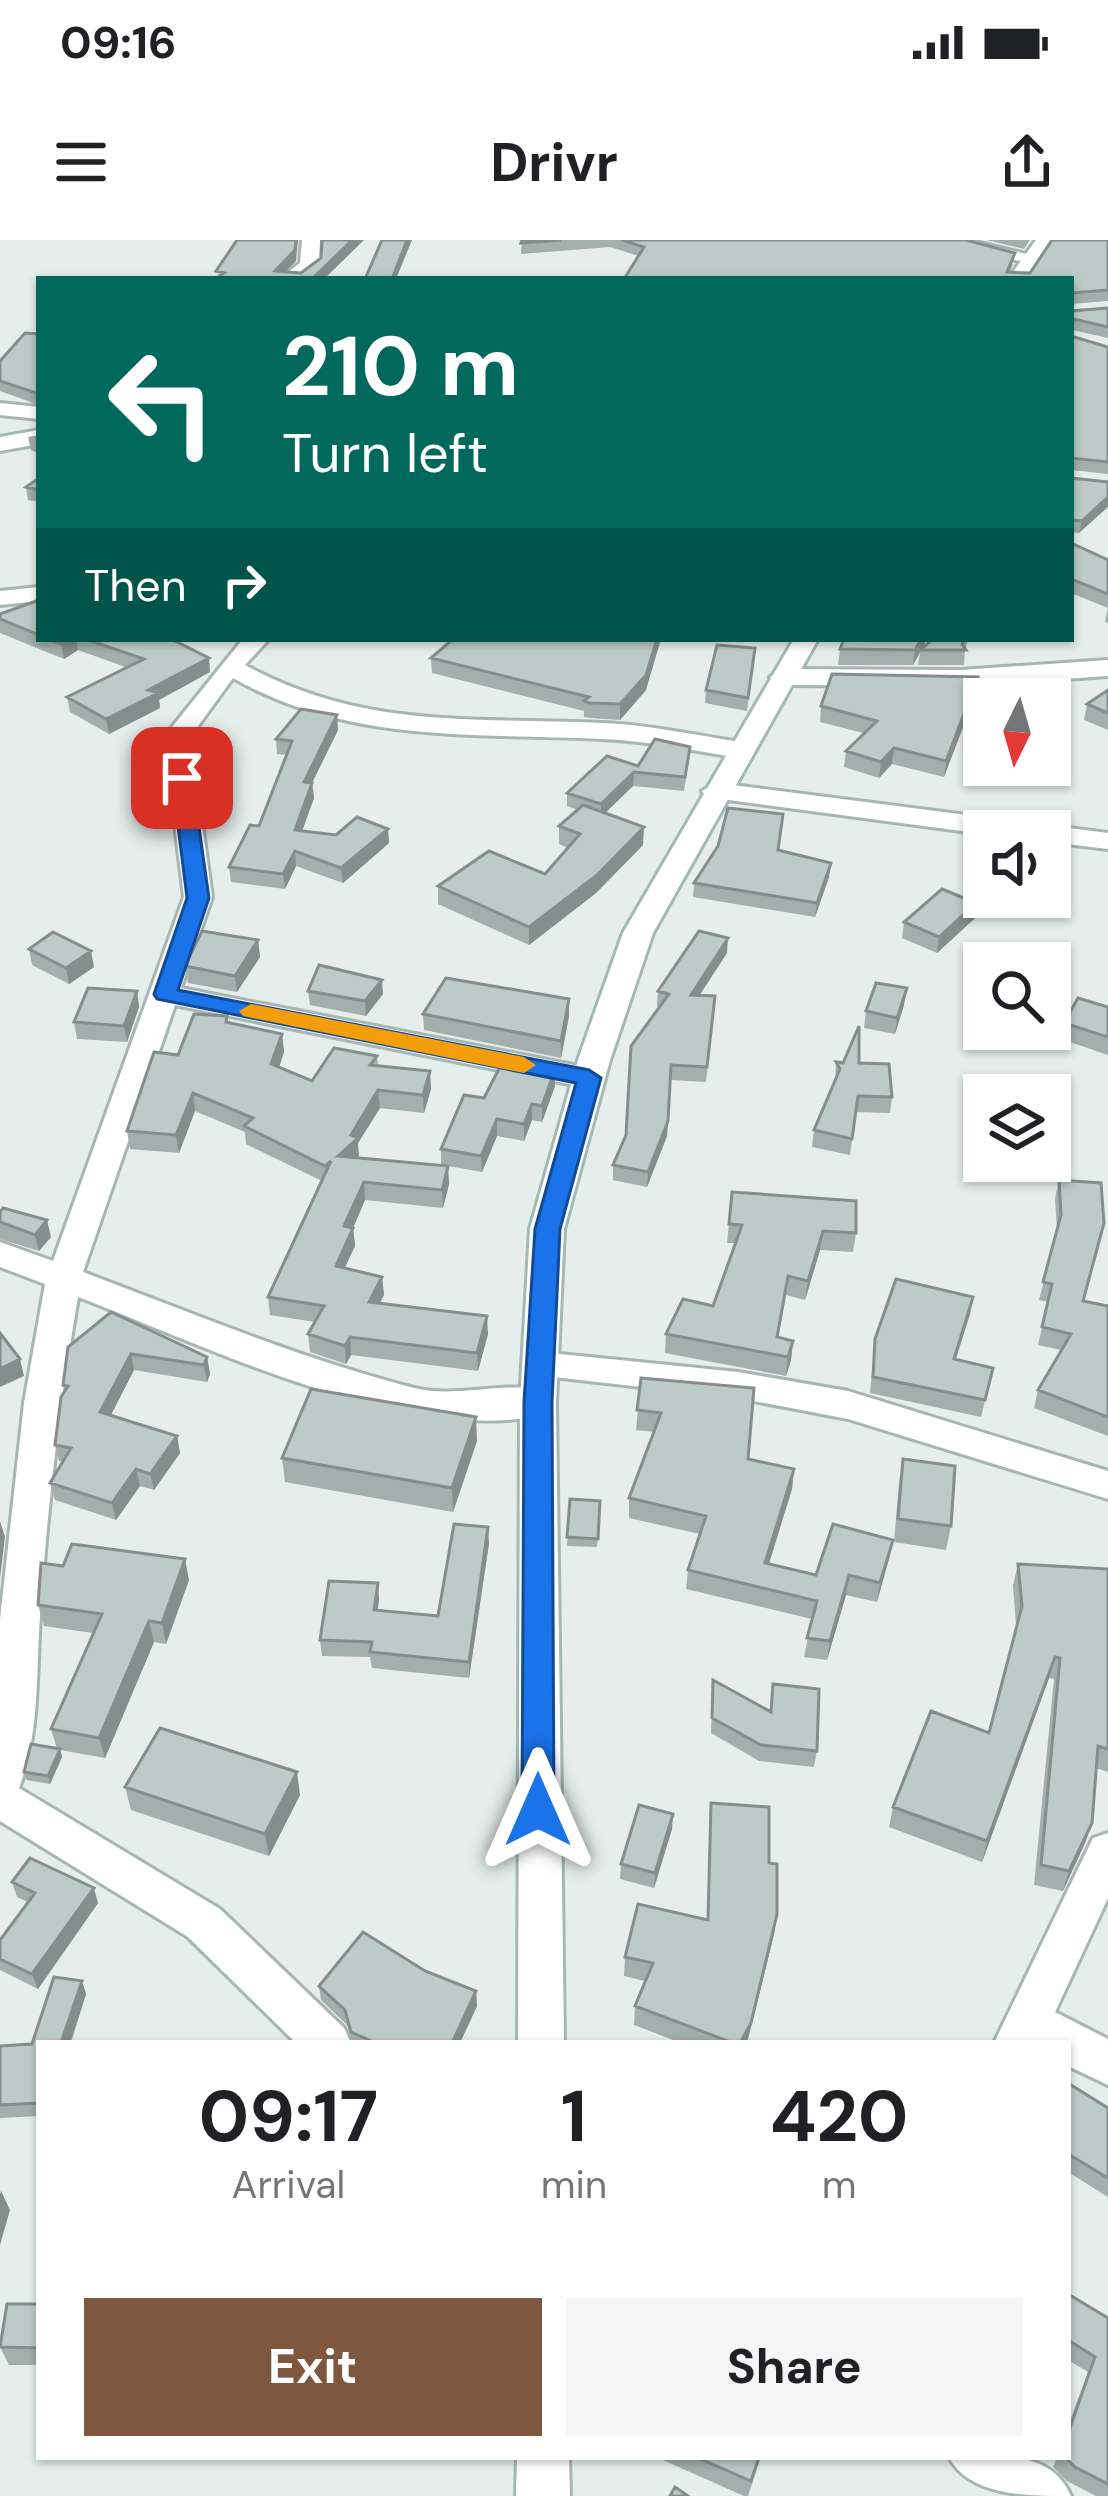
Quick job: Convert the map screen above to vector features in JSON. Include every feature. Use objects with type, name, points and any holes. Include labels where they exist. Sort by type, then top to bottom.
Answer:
[{"type":"street","points":[[293,276],[309,265],[311,240]]},
{"type":"street","points":[[937,240],[1033,258]]},
{"type":"street","points":[[1020,276],[1045,240]]},
{"type":"street","points":[[0,409],[36,412]]},
{"type":"street","points":[[0,443],[36,437]]},
{"type":"street","points":[[0,598],[36,594]]},
{"type":"street","points":[[0,1783],[19,1696],[20,1619],[42,1403],[63,1280],[198,898],[177,737],[229,666],[254,642]]},
{"type":"street","points":[[541,2040],[539,1383],[548,1229],[589,1078],[638,934],[804,642]]},
{"type":"street","points":[[229,666],[268,692],[311,710],[372,723],[482,733],[605,731],[740,750]]},
{"type":"street","points":[[783,677],[961,678],[1108,668]]},
{"type":"street","points":[[716,790],[1108,841]]},
{"type":"street","points":[[165,994],[589,1078]]},
{"type":"street","points":[[0,1255],[292,1364],[419,1403],[474,1407],[539,1383],[738,1384],[848,1405],[1108,1485]]},
{"type":"street","points":[[0,1799],[204,1923],[325,2040]]},
{"type":"street","points":[[1023,2033],[1108,1852]]},
{"type":"street","points":[[1071,2049],[1108,2062]]},
{"type":"street","points":[[543,2460],[543,2496]]},
{"type":"street","points":[[980,2460],[1044,2496]]},
{"type":"building","points":[[237,240],[296,240],[295,250],[275,271],[301,273],[321,258],[322,240],[352,240],[315,276],[220,276],[224,273],[216,271]]},
{"type":"building","points":[[382,240],[407,240],[393,276],[366,276]]},
{"type":"building","points":[[622,240],[966,240],[1015,253],[1007,272],[1030,273],[1052,240],[1108,240],[1108,290],[1074,293],[1074,276],[626,276],[644,247]]},
{"type":"building","points":[[1108,308],[1108,327],[1074,319],[1074,311]]},
{"type":"building","points":[[25,333],[36,334],[36,393],[0,381],[0,361]]},
{"type":"building","points":[[1074,337],[1108,347],[1108,462],[1074,458]]},
{"type":"building","points":[[1074,478],[1108,482],[1108,497],[1082,521],[1074,520]]},
{"type":"building","points":[[1074,544],[1108,560],[1108,594],[1074,580]]},
{"type":"building","points":[[36,601],[36,634],[0,619],[0,614]]},
{"type":"building","points":[[94,642],[177,642],[209,658],[148,690],[158,693],[106,719],[67,697],[144,659]]},
{"type":"building","points":[[450,642],[656,642],[646,675],[620,704],[590,703],[584,701],[589,697],[431,658]]},
{"type":"building","points":[[843,642],[919,642],[915,650],[840,649]]},
{"type":"building","points":[[929,642],[963,642],[966,650],[920,650]]},
{"type":"building","points":[[717,645],[755,648],[748,698],[706,690]]},
{"type":"building","points":[[832,674],[978,677],[963,678],[963,716],[946,761],[894,748],[881,762],[846,751],[877,721],[821,706]]},
{"type":"building","points":[[1108,690],[1108,713],[1087,704]]},
{"type":"building","points":[[301,709],[337,715],[304,782],[312,783],[295,830],[336,835],[357,817],[388,829],[341,868],[295,851],[283,874],[229,867],[250,825],[259,826],[292,741],[276,739]]},
{"type":"building","points":[[655,739],[690,747],[685,777],[634,772],[601,804],[567,793],[607,756],[638,766]]},
{"type":"building","points":[[583,805],[644,827],[597,875],[529,927],[438,886],[489,851],[545,874],[580,834],[559,826]]},
{"type":"building","points":[[728,808],[783,814],[778,850],[831,863],[817,903],[694,883],[718,846]]},
{"type":"building","points":[[942,889],[963,898],[963,915],[939,937],[904,922]]},
{"type":"building","points":[[202,931],[258,940],[235,976],[185,966]]},
{"type":"building","points":[[699,931],[728,938],[691,995],[715,996],[707,1067],[671,1065],[668,1121],[648,1172],[613,1165],[626,1135],[631,1046],[669,994],[658,991]]},
{"type":"building","points":[[53,932],[91,951],[66,968],[29,949]]},
{"type":"building","points":[[319,965],[382,980],[365,1001],[308,991]]},
{"type":"building","points":[[446,978],[569,999],[561,1041],[423,1014]]},
{"type":"building","points":[[876,983],[907,988],[897,1018],[866,1011]]},
{"type":"building","points":[[88,988],[137,991],[124,1026],[74,1022]]},
{"type":"building","points":[[1078,998],[1108,1007],[1108,1037],[1071,1025],[1071,1010]]},
{"type":"building","points":[[194,1014],[227,1016],[226,1022],[282,1034],[271,1064],[312,1081],[334,1048],[377,1056],[370,1065],[430,1071],[423,1095],[378,1090],[351,1135],[358,1138],[338,1156],[448,1166],[442,1190],[364,1182],[344,1226],[353,1228],[336,1266],[382,1277],[369,1302],[487,1316],[477,1353],[350,1337],[345,1346],[308,1334],[324,1306],[268,1297],[331,1161],[325,1166],[244,1126],[253,1118],[193,1093],[176,1135],[127,1131],[154,1052],[178,1055]]},
{"type":"building","points":[[859,1026],[859,1063],[889,1064],[892,1097],[858,1096],[852,1139],[814,1130],[840,1069],[836,1062],[843,1063]]},
{"type":"building","points":[[504,1059],[555,1069],[542,1106],[532,1104],[524,1124],[497,1119],[481,1156],[441,1149],[464,1095],[484,1098]]},
{"type":"building","points":[[1059,1182],[1101,1183],[1104,1223],[1083,1301],[1108,1306],[1108,1417],[1038,1390],[1071,1334],[1042,1327],[1052,1284],[1043,1282],[1061,1215]]},
{"type":"building","points":[[732,1192],[856,1201],[856,1233],[823,1231],[808,1281],[788,1276],[777,1337],[793,1341],[788,1357],[666,1334],[683,1299],[713,1306],[742,1225],[729,1224]]},
{"type":"building","points":[[3,1208],[47,1220],[35,1235],[0,1222]]},
{"type":"building","points":[[896,1279],[973,1297],[954,1359],[993,1368],[985,1400],[873,1377],[875,1339]]},
{"type":"building","points":[[111,1312],[207,1357],[204,1365],[131,1354],[100,1412],[177,1436],[150,1474],[136,1469],[112,1503],[50,1483],[71,1448],[55,1445],[61,1397],[68,1386],[63,1385],[68,1347]]},
{"type":"building","points":[[0,1333],[20,1359],[0,1369]]},
{"type":"building","points":[[641,1378],[754,1388],[748,1459],[794,1469],[765,1563],[816,1575],[833,1524],[893,1540],[880,1583],[849,1575],[830,1641],[807,1638],[817,1601],[688,1570],[706,1516],[629,1498],[661,1413],[637,1410]]},
{"type":"building","points":[[311,1389],[476,1417],[452,1488],[282,1458]]},
{"type":"building","points":[[903,1459],[955,1466],[951,1526],[898,1519]]},
{"type":"building","points":[[570,1499],[600,1501],[598,1539],[567,1537]]},
{"type":"building","points":[[454,1524],[488,1527],[469,1662],[370,1652],[372,1642],[320,1640],[329,1581],[378,1583],[374,1610],[438,1616]]},
{"type":"building","points":[[72,1544],[185,1559],[162,1623],[149,1621],[99,1738],[51,1729],[102,1614],[38,1605],[41,1563],[63,1566]]},
{"type":"building","points":[[1018,1564],[1108,1569],[1108,1749],[1098,1746],[1092,1823],[1069,1871],[1041,1865],[1060,1658],[1055,1657],[987,1841],[893,1807],[931,1711],[989,1733],[1022,1606]]},
{"type":"building","points":[[713,1680],[771,1712],[773,1684],[819,1689],[817,1751],[761,1745],[712,1718]]},
{"type":"building","points":[[160,1728],[297,1772],[265,1834],[125,1787]]},
{"type":"building","points":[[31,1744],[60,1749],[48,1776],[24,1772]]},
{"type":"building","points":[[711,1803],[769,1807],[769,1863],[777,1864],[777,1914],[751,2023],[742,2040],[725,2040],[635,2006],[653,1963],[625,1957],[638,1904],[708,1920]]},
{"type":"building","points":[[639,1805],[673,1814],[655,1873],[621,1864]]},
{"type":"building","points":[[30,1858],[94,1888],[32,1974],[0,1959],[0,1940],[35,1893],[12,1882]]},
{"type":"building","points":[[363,1932],[425,1971],[476,1991],[453,2040],[369,2040],[351,2032],[345,2010],[319,1986]]},
{"type":"building","points":[[54,1977],[82,1981],[62,2040],[36,2040],[36,2103],[0,2105],[0,2046],[32,2044]]},
{"type":"building","points":[[1071,2085],[1108,2108],[1108,2178],[1071,2156]]},
{"type":"building","points":[[1071,2296],[1108,2318],[1108,2484],[1068,2460],[1071,2425],[1095,2357],[1071,2342]]},
{"type":"building","points":[[7,2304],[36,2304],[36,2348],[0,2347]]},
{"type":"building","points":[[703,2460],[758,2460],[751,2481]]},
{"type":"slow traffic","points":[[251,1011],[524,1065]]},
{"type":"route","points":[[182,778],[198,898],[165,994],[589,1078],[548,1229],[538,1402],[538,1810]]}]
